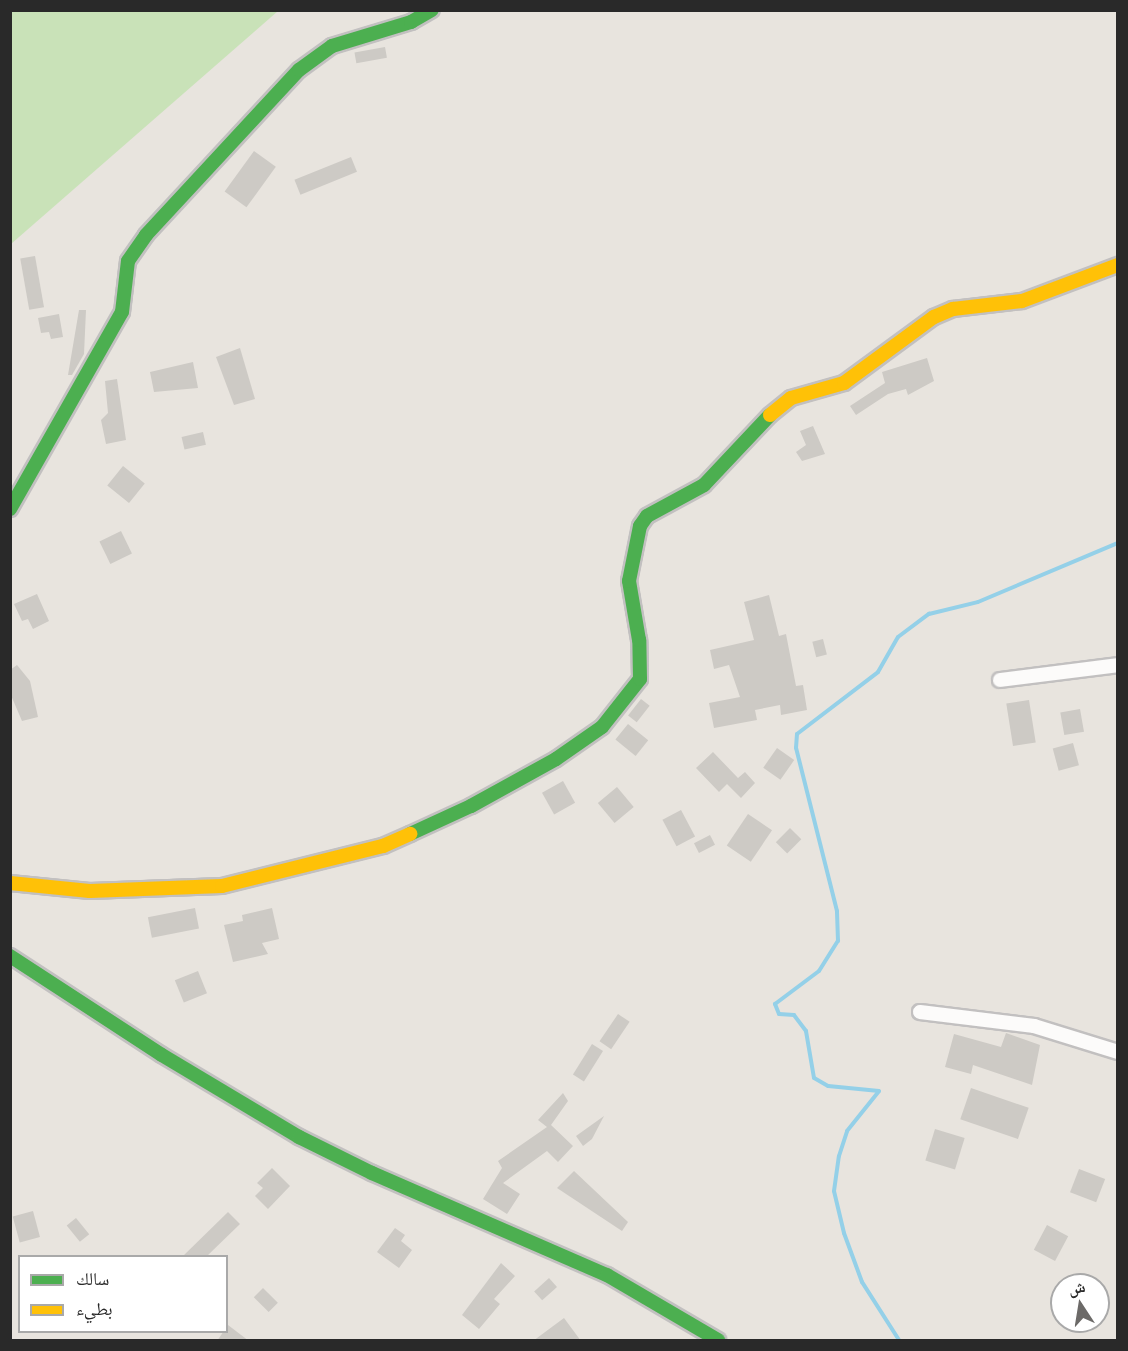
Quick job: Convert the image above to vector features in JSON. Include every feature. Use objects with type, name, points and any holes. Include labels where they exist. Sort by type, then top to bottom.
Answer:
[{"type":"street","points":[[10,509],[122,312],[128,261],[146,235],[299,70],[332,46],[411,22],[432,10]]},
{"type":"street","points":[[10,884],[90,891],[222,886],[383,846],[471,806],[556,759],[602,727],[639,680],[641,657],[629,581],[640,526],[647,516],[704,485],[757,425],[791,398],[844,383],[934,317],[953,309],[1022,301],[1118,265]]},
{"type":"street","points":[[1000,680],[1118,665]]},
{"type":"street","points":[[10,956],[162,1055],[299,1137],[372,1173],[607,1275],[718,1341]]},
{"type":"street","points":[[920,1012],[1034,1026],[1118,1052]]},
{"type":"green space","points":[[11,10],[278,10],[278,11],[11,244]]},
{"type":"building","points":[[385,47],[387,58],[356,63],[354,52]]},
{"type":"building","points":[[254,151],[276,167],[246,207],[225,191]]},
{"type":"building","points":[[351,157],[357,172],[300,195],[294,180]]},
{"type":"building","points":[[35,256],[44,307],[29,310],[20,259]]},
{"type":"building","points":[[79,310],[86,310],[84,354],[72,375],[68,375]]},
{"type":"building","points":[[59,314],[63,337],[51,339],[49,332],[41,333],[38,318]]},
{"type":"building","points":[[240,348],[255,399],[234,405],[216,357]]},
{"type":"building","points":[[927,358],[934,381],[908,395],[906,389],[888,394],[856,415],[850,406],[885,383],[882,372]]},
{"type":"building","points":[[193,362],[198,388],[154,392],[150,372]]},
{"type":"building","points":[[117,379],[126,440],[106,444],[101,420],[108,413],[105,381]]},
{"type":"building","points":[[813,426],[825,454],[802,461],[796,452],[806,445],[800,431]]},
{"type":"building","points":[[203,432],[206,445],[184,450],[182,437]]},
{"type":"building","points":[[123,466],[145,484],[129,503],[107,485]]},
{"type":"building","points":[[121,531],[132,553],[110,564],[99,542]]},
{"type":"building","points":[[37,594],[49,621],[33,629],[28,619],[22,621],[14,604]]},
{"type":"building","points":[[769,595],[779,636],[786,634],[796,686],[803,685],[807,710],[781,715],[780,705],[755,710],[757,720],[714,728],[709,703],[740,697],[729,665],[714,669],[710,650],[754,640],[744,602]]},
{"type":"building","points":[[823,639],[827,655],[816,657],[812,642]]},
{"type":"building","points":[[17,665],[30,681],[38,717],[22,721],[10,693],[10,670]]},
{"type":"building","points":[[641,699],[650,706],[637,722],[628,716]]},
{"type":"building","points":[[1029,700],[1036,742],[1013,746],[1006,704]]},
{"type":"building","points":[[1080,709],[1084,732],[1064,735],[1060,712]]},
{"type":"building","points":[[628,724],[648,740],[636,756],[615,740]]},
{"type":"building","points":[[1073,743],[1079,765],[1059,771],[1053,748]]},
{"type":"building","points":[[777,748],[794,760],[780,780],[763,768]]},
{"type":"building","points":[[713,752],[738,778],[745,772],[755,783],[741,798],[727,784],[719,792],[696,768]]},
{"type":"building","points":[[563,781],[575,803],[554,815],[542,793]]},
{"type":"building","points":[[617,787],[634,807],[615,823],[598,803]]},
{"type":"building","points":[[681,810],[695,836],[677,846],[662,820]]},
{"type":"building","points":[[748,814],[772,830],[751,862],[727,846]]},
{"type":"building","points":[[790,828],[801,839],[787,853],[776,842]]},
{"type":"building","points":[[710,835],[715,845],[699,853],[694,843]]},
{"type":"building","points":[[195,908],[199,929],[152,938],[148,917]]},
{"type":"building","points":[[272,908],[279,939],[262,943],[268,954],[233,962],[224,925],[243,921],[242,915]]},
{"type":"building","points":[[198,971],[207,993],[184,1003],[175,980]]},
{"type":"building","points":[[618,1014],[630,1022],[611,1049],[600,1041]]},
{"type":"building","points":[[1006,1033],[1040,1045],[1032,1085],[973,1065],[971,1074],[945,1067],[954,1034],[1001,1047]]},
{"type":"building","points":[[592,1044],[603,1051],[584,1081],[573,1075]]},
{"type":"building","points":[[971,1088],[1029,1108],[1018,1139],[960,1119]]},
{"type":"building","points":[[563,1093],[568,1101],[551,1125],[573,1146],[558,1162],[547,1151],[503,1183],[520,1194],[507,1214],[483,1199],[502,1168],[498,1161],[547,1127],[538,1120]]},
{"type":"building","points":[[604,1116],[592,1139],[583,1146],[576,1136]]},
{"type":"building","points":[[935,1129],[965,1138],[955,1170],[925,1161]]},
{"type":"building","points":[[272,1168],[290,1186],[268,1209],[255,1196],[263,1188],[257,1183]]},
{"type":"building","points":[[1079,1169],[1105,1179],[1096,1202],[1070,1192]]},
{"type":"building","points":[[574,1171],[628,1222],[622,1231],[557,1188]]},
{"type":"building","points":[[33,1211],[40,1237],[20,1243],[13,1216]]},
{"type":"building","points":[[228,1212],[240,1224],[208,1255],[184,1255]]},
{"type":"building","points":[[76,1218],[89,1234],[80,1242],[67,1226]]},
{"type":"building","points":[[1047,1225],[1068,1236],[1055,1261],[1034,1250]]},
{"type":"building","points":[[395,1228],[405,1235],[401,1241],[412,1250],[399,1268],[377,1252]]},
{"type":"building","points":[[501,1263],[515,1276],[494,1299],[500,1304],[479,1329],[462,1315]]},
{"type":"building","points":[[549,1278],[557,1287],[542,1300],[534,1291]]},
{"type":"building","points":[[263,1288],[278,1303],[269,1312],[254,1297]]},
{"type":"building","points":[[564,1318],[581,1341],[533,1341]]},
{"type":"building","points":[[228,1325],[249,1341],[217,1341],[222,1333],[228,1333]]},
{"type":"waterway","points":[[899,1340],[862,1282],[844,1233],[834,1191],[839,1156],[847,1131],[879,1091],[828,1086],[814,1078],[806,1031],[794,1015],[779,1014],[775,1004],[819,971],[838,941],[837,911],[796,748],[797,734],[878,672],[898,637],[929,614],[978,602],[1118,543]]},
{"type":"traffic: fast","points":[[10,509],[122,312],[128,261],[146,235],[299,70],[332,46],[411,22],[432,10]]},
{"type":"traffic: fast","points":[[410,834],[471,806],[556,759],[602,727],[640,679],[639,640],[629,581],[640,526],[647,516],[704,485],[770,415]]},
{"type":"traffic: fast","points":[[10,956],[162,1055],[299,1137],[372,1173],[607,1275],[718,1340]]},
{"type":"traffic: slow","points":[[770,415],[791,398],[844,383],[934,317],[953,309],[1022,301],[1118,265]]},
{"type":"traffic: slow","points":[[10,883],[90,891],[222,886],[383,846],[410,834]]}]
